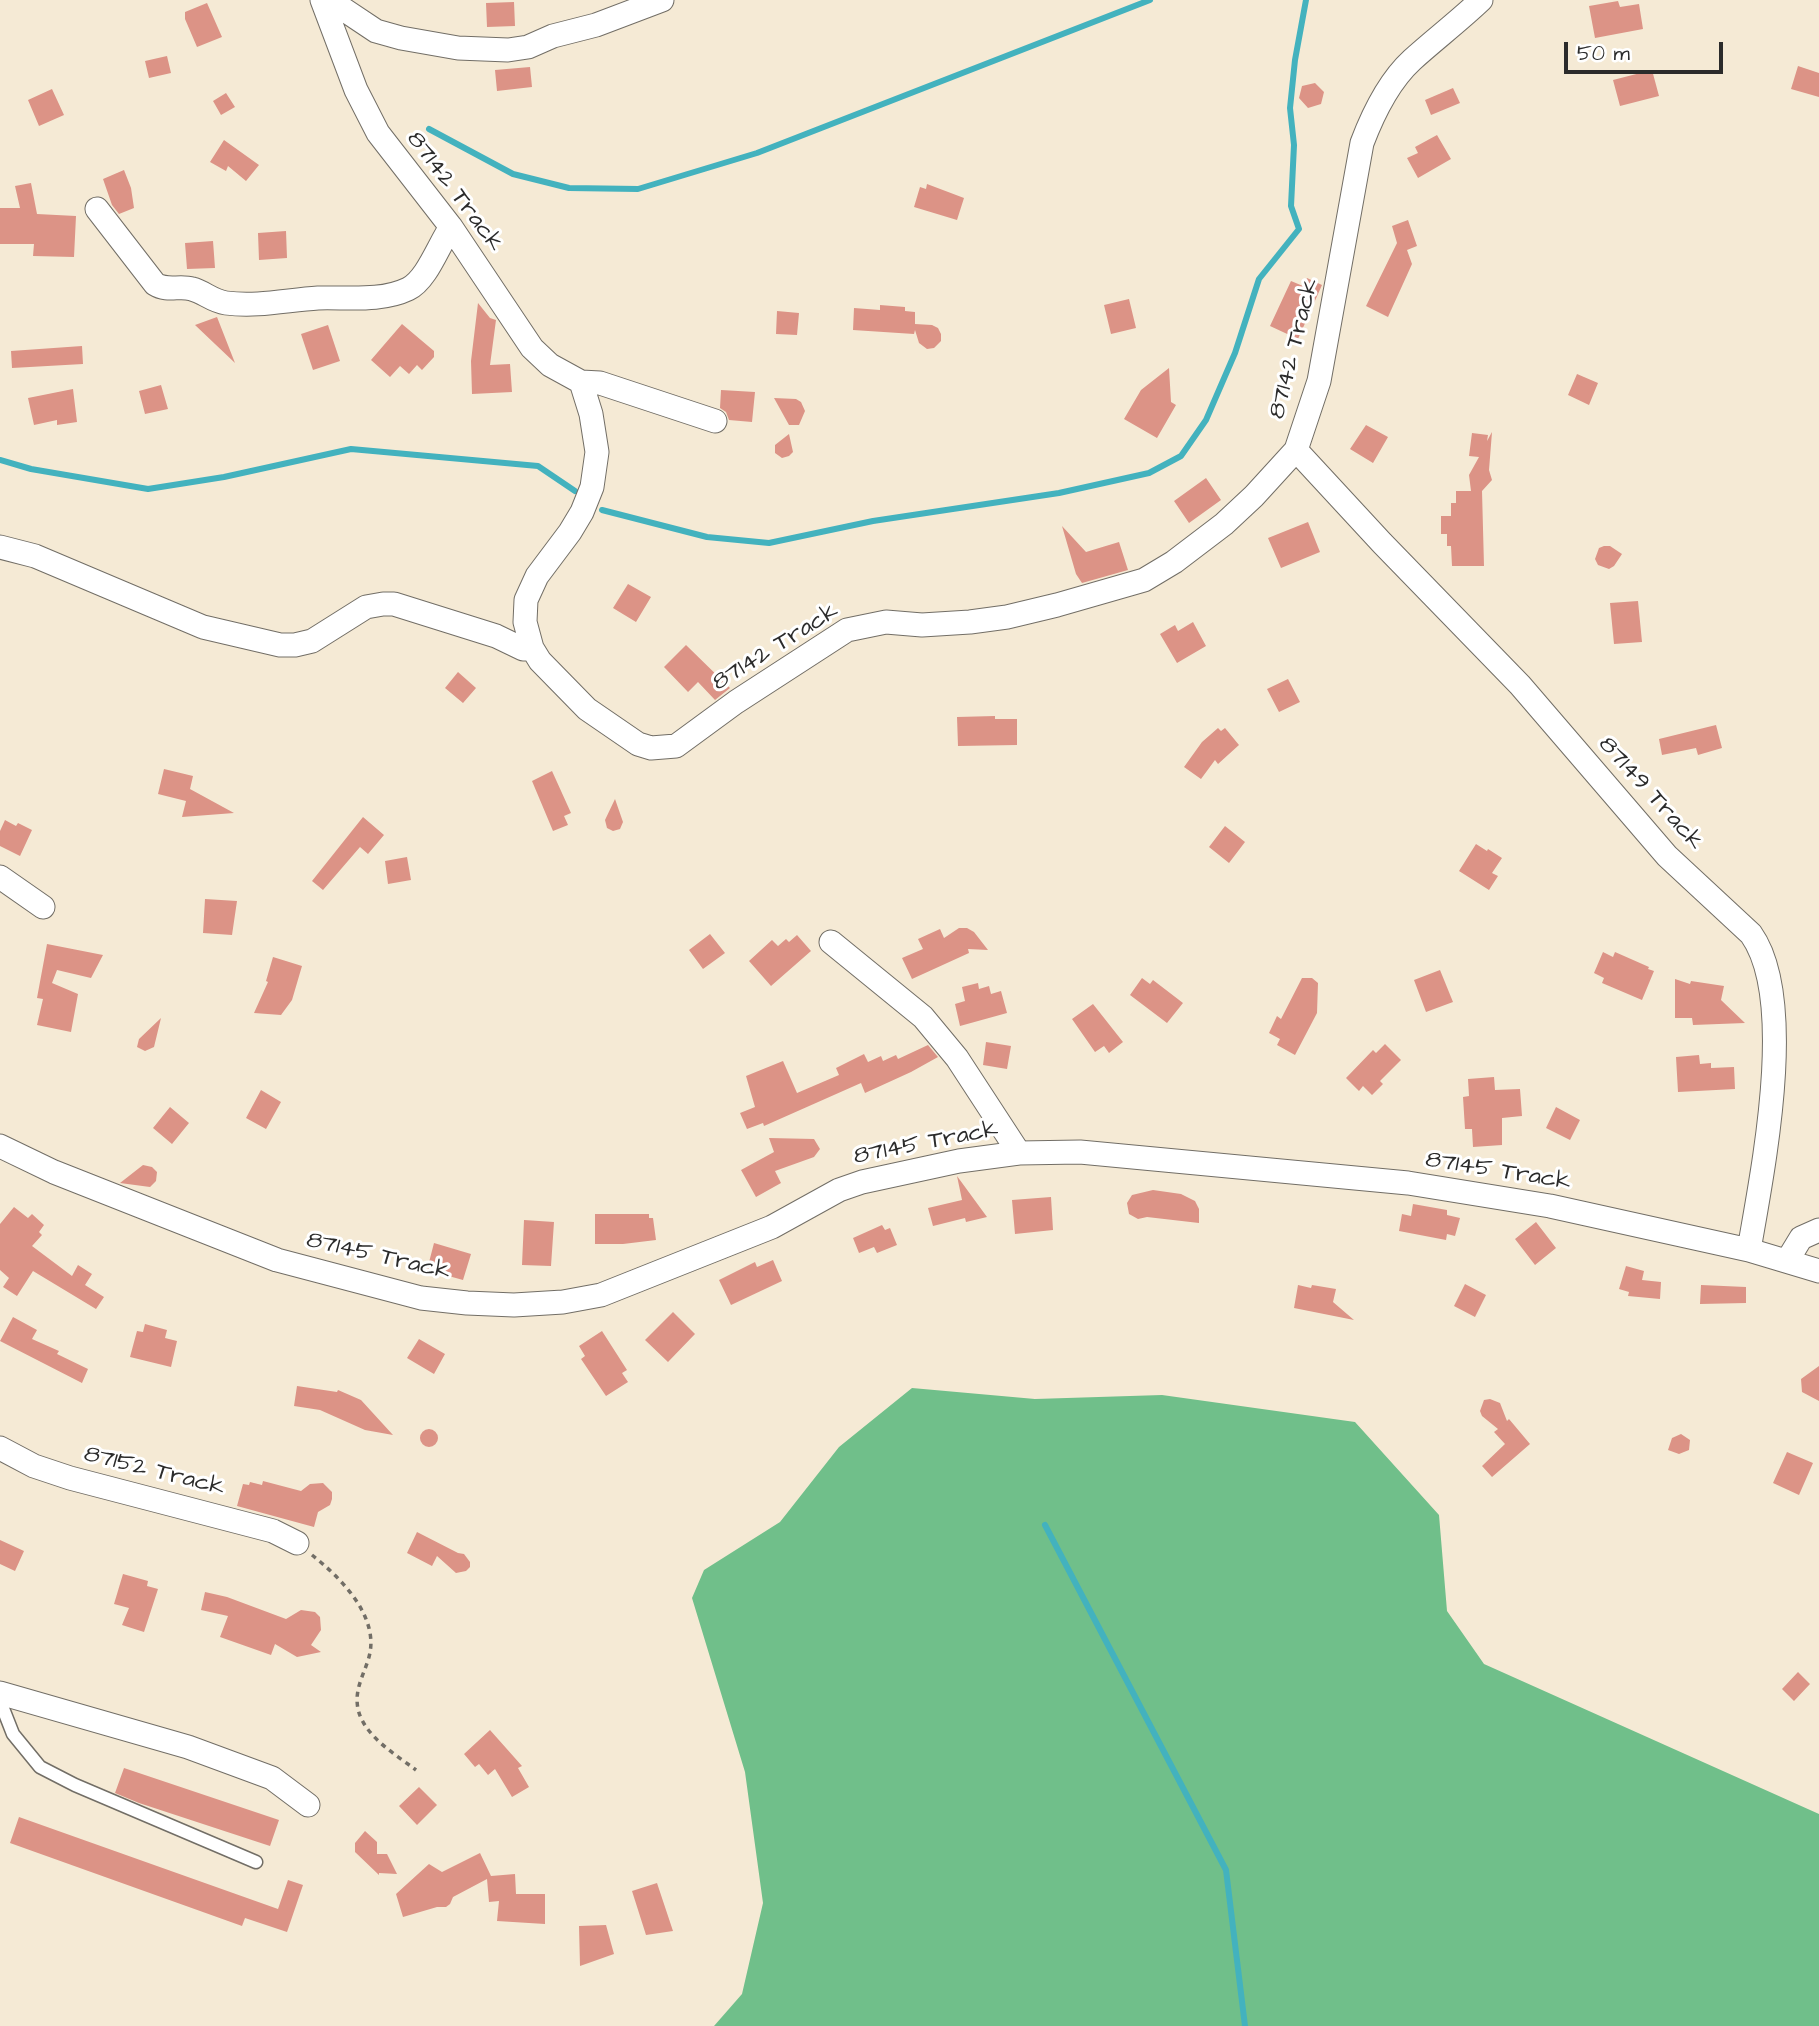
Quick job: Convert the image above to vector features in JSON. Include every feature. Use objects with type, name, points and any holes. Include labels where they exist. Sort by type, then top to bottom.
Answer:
[{"type":"street","points":[[323,2],[340,7],[376,31],[401,38],[458,48],[508,50],[528,47],[553,36],[596,25],[662,0]]},
{"type":"street","name":"87142 Track","points":[[323,2],[356,90],[378,133],[451,228],[532,348],[550,365],[581,382],[591,414],[597,452],[595,472],[582,512],[537,576],[526,600],[525,622],[532,648],[570,693],[587,709],[638,744],[651,748],[676,746],[736,702],[847,630],[886,622],[922,625],[1007,617],[1144,580],[1174,562],[1224,524],[1296,450],[1319,382],[1362,144],[1370,121],[1394,81],[1410,62],[1481,0]]},
{"type":"street","points":[[97,209],[155,284],[167,289],[192,289],[213,301],[227,303],[266,305],[317,299],[372,298],[408,289],[416,284],[428,267],[451,228]]},
{"type":"street","points":[[581,382],[600,383],[715,421]]},
{"type":"street","name":"87149 Track","points":[[1296,450],[1520,685],[1667,856],[1751,934],[1757,943],[1766,968],[1771,1002],[1772,1100],[1749,1250]]},
{"type":"street","points":[[0,547],[35,556],[203,627],[280,645],[312,641],[366,607],[394,604],[496,636],[523,649],[532,648]]},
{"type":"street","points":[[0,877],[43,907]]},
{"type":"street","points":[[831,942],[923,1017],[957,1058],[1019,1153]]},
{"type":"street","name":"87145 Track","points":[[0,1146],[54,1172],[277,1260],[421,1298],[467,1303],[514,1305],[563,1302],[601,1295],[772,1227],[839,1190],[862,1182],[959,1161],[1019,1153],[1080,1152],[1408,1183],[1550,1206],[1749,1250],[1819,1271]]},
{"type":"street","points":[[1787,1261],[1801,1238],[1819,1230]]},
{"type":"street","name":"87152 Track","points":[[0,1448],[34,1465],[70,1478],[274,1531],[297,1543]]},
{"type":"street","points":[[0,1693],[188,1747],[272,1778],[308,1805]]},
{"type":"lane","points":[[0,1701],[13,1734],[40,1767],[75,1785],[256,1862]]},
{"type":"path","points":[[297,1543],[337,1577],[362,1612],[369,1628],[371,1647],[360,1678],[358,1708],[368,1729],[380,1743],[415,1770]]},
{"type":"green space","points":[[912,1388],[1035,1399],[1162,1395],[1355,1422],[1439,1515],[1447,1611],[1484,1664],[1819,1814],[1819,2026],[714,2026],[742,1994],[763,1903],[745,1772],[692,1598],[704,1570],[780,1522],[839,1447]]},
{"type":"building","points":[[1618,1],[1620,7],[1639,4],[1643,29],[1595,38],[1589,6]]},
{"type":"building","points":[[514,2],[515,26],[487,27],[486,3]]},
{"type":"building","points":[[207,3],[222,37],[197,47],[185,19],[185,12]]},
{"type":"building","points":[[167,56],[171,73],[149,78],[145,61]]},
{"type":"building","points":[[1798,66],[1819,73],[1819,97],[1791,89]]},
{"type":"building","points":[[530,67],[532,87],[497,91],[495,70]]},
{"type":"building","points":[[1652,70],[1659,96],[1620,106],[1613,80]]},
{"type":"building","points":[[1315,83],[1324,92],[1321,104],[1308,108],[1299,98],[1302,86]]},
{"type":"building","points":[[1453,88],[1460,103],[1431,115],[1425,100]]},
{"type":"building","points":[[52,89],[64,115],[39,126],[28,100]]},
{"type":"building","points":[[226,93],[235,107],[221,115],[213,101]]},
{"type":"building","points":[[1437,135],[1451,159],[1418,178],[1407,158],[1418,153],[1415,147]]},
{"type":"building","points":[[224,140],[259,165],[246,181],[228,166],[226,171],[210,162]]},
{"type":"building","points":[[124,170],[131,188],[134,208],[119,214],[112,205],[103,179]]},
{"type":"building","points":[[31,183],[37,214],[76,216],[74,257],[33,256],[34,244],[0,244],[0,208],[20,208],[15,186]]},
{"type":"building","points":[[927,184],[964,198],[957,220],[914,207],[920,187],[926,189]]},
{"type":"building","points":[[1408,220],[1417,246],[1407,250],[1412,264],[1388,317],[1366,306],[1397,243],[1392,226]]},
{"type":"building","points":[[286,231],[287,258],[259,260],[258,233]]},
{"type":"building","points":[[213,241],[215,268],[187,269],[185,243]]},
{"type":"building","points":[[1307,278],[1322,285],[1298,339],[1270,326],[1291,281],[1303,286]]},
{"type":"building","points":[[1129,299],[1136,328],[1111,334],[1104,305]]},
{"type":"building","points":[[478,303],[490,318],[496,320],[490,365],[510,364],[512,392],[472,394],[471,361]]},
{"type":"building","points":[[880,305],[905,307],[905,311],[915,312],[915,324],[938,328],[941,341],[934,348],[927,349],[919,343],[915,330],[914,334],[853,330],[854,308],[880,310]]},
{"type":"building","points":[[777,311],[799,313],[797,335],[776,334]]},
{"type":"building","points":[[217,317],[235,363],[195,325]]},
{"type":"building","points":[[402,324],[434,351],[434,357],[422,370],[417,365],[409,374],[400,366],[390,377],[371,360]]},
{"type":"building","points":[[328,325],[340,361],[313,370],[301,334]]},
{"type":"building","points":[[82,346],[83,364],[12,368],[11,351]]},
{"type":"building","points":[[1169,368],[1171,402],[1176,405],[1157,438],[1124,419],[1141,390]]},
{"type":"building","points":[[1577,374],[1598,383],[1589,405],[1568,395]]},
{"type":"building","points":[[161,385],[168,409],[145,414],[139,391]]},
{"type":"building","points":[[73,389],[77,422],[57,425],[57,420],[34,425],[28,398]]},
{"type":"building","points":[[721,390],[755,392],[752,422],[729,420],[726,412],[720,408]]},
{"type":"building","points":[[774,398],[796,399],[801,402],[805,411],[799,425],[789,425]]},
{"type":"building","points":[[1366,425],[1388,437],[1373,463],[1350,449]]},
{"type":"building","points":[[1492,432],[1489,470],[1492,480],[1482,491],[1484,566],[1452,566],[1447,534],[1441,534],[1441,516],[1451,516],[1451,503],[1456,503],[1456,491],[1471,491],[1469,475],[1479,457],[1469,456],[1472,433],[1488,435],[1487,441]]},
{"type":"building","points":[[789,434],[793,452],[782,458],[775,453],[775,445]]},
{"type":"building","points":[[1206,478],[1221,500],[1189,523],[1174,501]]},
{"type":"building","points":[[1308,522],[1320,552],[1281,568],[1268,538]]},
{"type":"building","points":[[1062,526],[1086,552],[1119,542],[1128,570],[1082,583],[1076,574]]},
{"type":"building","points":[[1610,546],[1622,554],[1609,569],[1598,565],[1595,559],[1599,548]]},
{"type":"building","points":[[628,584],[651,597],[636,622],[613,608]]},
{"type":"building","points":[[1638,601],[1642,642],[1614,644],[1610,603]]},
{"type":"building","points":[[1193,622],[1206,646],[1177,663],[1160,634],[1175,625],[1178,631]]},
{"type":"building","points":[[686,645],[730,688],[715,700],[698,682],[688,692],[664,667]]},
{"type":"building","points":[[458,672],[476,688],[463,703],[445,688]]},
{"type":"building","points":[[1288,679],[1300,702],[1279,712],[1267,689]]},
{"type":"building","points":[[995,716],[995,719],[1017,719],[1017,745],[958,746],[957,717]]},
{"type":"building","points":[[1716,725],[1722,748],[1698,755],[1696,748],[1662,755],[1659,739]]},
{"type":"building","points":[[1218,728],[1221,731],[1225,728],[1239,745],[1218,764],[1215,760],[1201,779],[1184,767],[1202,742]]},
{"type":"building","points":[[164,769],[193,776],[190,789],[234,813],[182,817],[186,801],[158,794]]},
{"type":"building","points":[[552,771],[571,813],[564,816],[568,825],[553,831],[532,781]]},
{"type":"building","points":[[615,799],[623,822],[620,829],[613,831],[607,828],[605,820]]},
{"type":"building","points":[[363,817],[384,835],[368,854],[360,847],[323,890],[312,881]]},
{"type":"building","points":[[5,820],[32,830],[20,856],[0,846],[0,831]]},
{"type":"building","points":[[1225,826],[1245,842],[1229,863],[1209,847]]},
{"type":"building","points":[[1476,844],[1502,858],[1492,873],[1498,876],[1489,890],[1459,871]]},
{"type":"building","points":[[407,857],[411,880],[388,884],[385,861]]},
{"type":"building","points":[[205,899],[237,901],[232,935],[203,933]]},
{"type":"building","points":[[959,928],[974,932],[988,950],[968,949],[969,953],[912,979],[902,958],[923,949],[918,939],[940,929],[944,938]]},
{"type":"building","points":[[710,934],[725,953],[703,969],[689,950]]},
{"type":"building","points":[[797,935],[811,951],[771,986],[749,961],[772,940],[778,946]]},
{"type":"building","points":[[47,944],[103,955],[91,978],[57,970],[52,983],[78,994],[71,1032],[37,1025],[43,999],[37,998]]},
{"type":"building","points":[[1603,952],[1613,957],[1615,952],[1654,971],[1642,1000],[1602,983],[1604,978],[1594,973]]},
{"type":"building","points":[[273,957],[302,966],[292,1000],[281,1015],[254,1013],[268,982],[266,981]]},
{"type":"building","points":[[1440,970],[1453,1002],[1426,1012],[1414,980]]},
{"type":"building","points":[[1142,978],[1150,984],[1153,980],[1183,1003],[1167,1023],[1130,995]]},
{"type":"building","points":[[1302,978],[1312,978],[1318,983],[1317,1013],[1295,1055],[1277,1045],[1280,1039],[1269,1033],[1277,1016],[1281,1019]]},
{"type":"building","points":[[1675,979],[1690,984],[1691,981],[1724,986],[1721,1000],[1745,1023],[1693,1025],[1692,1018],[1675,1018]]},
{"type":"building","points":[[978,983],[979,989],[989,986],[991,994],[1001,991],[1007,1013],[960,1026],[955,1004],[965,1001],[962,987]]},
{"type":"building","points":[[1093,1004],[1123,1042],[1109,1053],[1104,1046],[1095,1052],[1072,1019]]},
{"type":"building","points":[[161,1018],[154,1047],[145,1051],[137,1047],[139,1039]]},
{"type":"building","points":[[986,1042],[1011,1046],[1007,1069],[983,1065]]},
{"type":"building","points":[[1385,1044],[1401,1060],[1380,1081],[1383,1084],[1372,1095],[1363,1086],[1359,1091],[1346,1078],[1373,1050],[1376,1053]]},
{"type":"building","points":[[928,1045],[938,1057],[865,1093],[861,1083],[764,1126],[763,1123],[747,1129],[740,1113],[755,1107],[746,1076],[783,1061],[797,1093],[839,1075],[836,1068],[864,1054],[868,1062],[881,1056],[883,1061],[896,1055],[898,1059]]},
{"type":"building","points":[[1699,1055],[1700,1064],[1711,1063],[1711,1068],[1734,1067],[1735,1089],[1678,1092],[1676,1057]]},
{"type":"building","points":[[1494,1077],[1495,1090],[1520,1089],[1522,1116],[1502,1118],[1502,1145],[1473,1147],[1472,1129],[1465,1129],[1463,1097],[1469,1096],[1468,1079]]},
{"type":"building","points":[[261,1090],[281,1102],[266,1129],[246,1118]]},
{"type":"building","points":[[170,1107],[189,1123],[172,1144],[153,1128]]},
{"type":"building","points":[[1556,1107],[1580,1120],[1570,1140],[1546,1128]]},
{"type":"building","points":[[769,1138],[814,1139],[820,1149],[814,1157],[775,1171],[781,1183],[756,1197],[741,1170],[774,1152]]},
{"type":"building","points":[[143,1165],[152,1167],[157,1172],[156,1181],[150,1187],[120,1183]]},
{"type":"building","points":[[957,1176],[987,1217],[966,1222],[965,1218],[933,1226],[928,1208],[962,1200]]},
{"type":"building","points":[[1153,1190],[1181,1194],[1195,1201],[1199,1209],[1199,1223],[1147,1217],[1138,1219],[1129,1214],[1127,1203],[1132,1195]]},
{"type":"building","points":[[1051,1197],[1053,1230],[1015,1234],[1012,1200]]},
{"type":"building","points":[[1413,1204],[1447,1210],[1447,1215],[1460,1218],[1455,1236],[1447,1234],[1446,1240],[1399,1231],[1402,1214],[1411,1216]]},
{"type":"building","points":[[14,1207],[28,1218],[32,1214],[44,1225],[39,1232],[42,1235],[32,1246],[72,1276],[78,1265],[92,1274],[85,1285],[104,1297],[96,1309],[33,1271],[17,1296],[3,1287],[9,1278],[0,1270],[0,1224]]},
{"type":"building","points":[[595,1214],[649,1214],[649,1218],[653,1218],[656,1240],[595,1244]]},
{"type":"building","points":[[524,1220],[554,1222],[551,1266],[522,1265]]},
{"type":"building","points":[[1536,1222],[1556,1248],[1535,1265],[1515,1239]]},
{"type":"building","points":[[882,1225],[885,1230],[890,1228],[897,1245],[877,1253],[874,1247],[859,1253],[853,1238]]},
{"type":"building","points":[[434,1243],[471,1254],[463,1280],[427,1270]]},
{"type":"building","points":[[773,1260],[782,1281],[731,1305],[719,1280],[755,1262],[757,1267]]},
{"type":"building","points":[[1626,1266],[1644,1271],[1642,1280],[1661,1282],[1660,1299],[1628,1296],[1629,1292],[1619,1289]]},
{"type":"building","points":[[1465,1284],[1486,1295],[1475,1317],[1454,1306]]},
{"type":"building","points":[[1298,1285],[1336,1289],[1333,1302],[1354,1320],[1294,1308]]},
{"type":"building","points":[[1701,1285],[1746,1287],[1746,1303],[1700,1304]]},
{"type":"building","points":[[673,1312],[695,1334],[668,1362],[645,1340]]},
{"type":"building","points":[[13,1317],[37,1330],[32,1339],[59,1351],[57,1354],[88,1369],[82,1383],[0,1341]]},
{"type":"building","points":[[145,1324],[167,1330],[165,1338],[177,1341],[171,1367],[130,1357],[137,1331],[143,1332]]},
{"type":"building","points":[[602,1331],[627,1370],[622,1373],[628,1382],[606,1396],[581,1359],[585,1356],[579,1346]]},
{"type":"building","points":[[419,1339],[445,1354],[434,1374],[407,1358]]},
{"type":"building","points":[[1819,1366],[1819,1401],[1802,1392],[1801,1379]]},
{"type":"building","points":[[297,1386],[338,1390],[361,1400],[393,1435],[365,1430],[320,1410],[294,1406]]},
{"type":"building","points":[[1484,1400],[1500,1403],[1507,1421],[1509,1419],[1530,1444],[1492,1477],[1482,1466],[1505,1444],[1494,1432],[1498,1429],[1482,1416],[1480,1411]]},
{"type":"building","points":[[429,1429],[435,1432],[438,1438],[435,1444],[429,1447],[423,1444],[420,1438],[423,1432]]},
{"type":"building","points":[[1681,1434],[1690,1440],[1689,1450],[1679,1454],[1668,1450],[1672,1438]]},
{"type":"building","points":[[1787,1452],[1813,1463],[1799,1495],[1773,1483]]},
{"type":"building","points":[[263,1481],[301,1491],[310,1484],[323,1483],[332,1492],[332,1499],[330,1505],[318,1512],[314,1527],[237,1506],[243,1484],[249,1485],[250,1482],[262,1485]]},
{"type":"building","points":[[417,1532],[464,1554],[470,1567],[466,1571],[456,1573],[437,1556],[432,1566],[407,1553]]},
{"type":"building","points":[[0,1540],[24,1551],[15,1571],[0,1564]]},
{"type":"building","points":[[123,1574],[148,1581],[147,1586],[158,1589],[144,1632],[122,1625],[129,1608],[114,1604]]},
{"type":"building","points":[[205,1592],[227,1597],[286,1619],[301,1610],[315,1612],[320,1617],[321,1630],[311,1645],[321,1652],[297,1657],[275,1644],[271,1655],[220,1637],[228,1616],[201,1610]]},
{"type":"building","points":[[1798,1672],[1810,1684],[1794,1701],[1782,1689]]},
{"type":"building","points":[[490,1730],[522,1766],[518,1768],[529,1787],[512,1797],[495,1769],[488,1775],[479,1764],[475,1767],[464,1754]]},
{"type":"building","points":[[124,1768],[279,1820],[270,1846],[115,1793]]},
{"type":"building","points":[[419,1787],[437,1805],[417,1825],[399,1806]]},
{"type":"building","points":[[19,1817],[278,1909],[288,1880],[303,1885],[287,1932],[245,1918],[242,1926],[10,1843]]},
{"type":"building","points":[[365,1831],[377,1842],[377,1854],[387,1854],[397,1874],[379,1875],[355,1852],[355,1843]]},
{"type":"building","points":[[480,1853],[491,1876],[515,1874],[516,1894],[545,1894],[545,1924],[497,1921],[499,1901],[489,1902],[487,1879],[453,1897],[446,1907],[403,1917],[396,1894],[429,1864],[442,1872]]},
{"type":"building","points":[[657,1883],[673,1931],[646,1935],[632,1891]]},
{"type":"building","points":[[606,1925],[614,1954],[580,1966],[579,1926]]},
{"type":"waterway","points":[[429,129],[513,174],[569,188],[638,189],[757,153],[1150,0]]},
{"type":"waterway","points":[[602,510],[707,537],[769,543],[873,521],[1059,493],[1149,473],[1181,456],[1206,420],[1235,353],[1259,279],[1299,229],[1291,206],[1294,145],[1290,108],[1306,0]]},
{"type":"waterway","points":[[0,460],[31,469],[148,489],[224,477],[351,449],[538,466],[575,491]]},
{"type":"waterway","points":[[1045,1525],[1226,1870],[1245,2026]]}]
